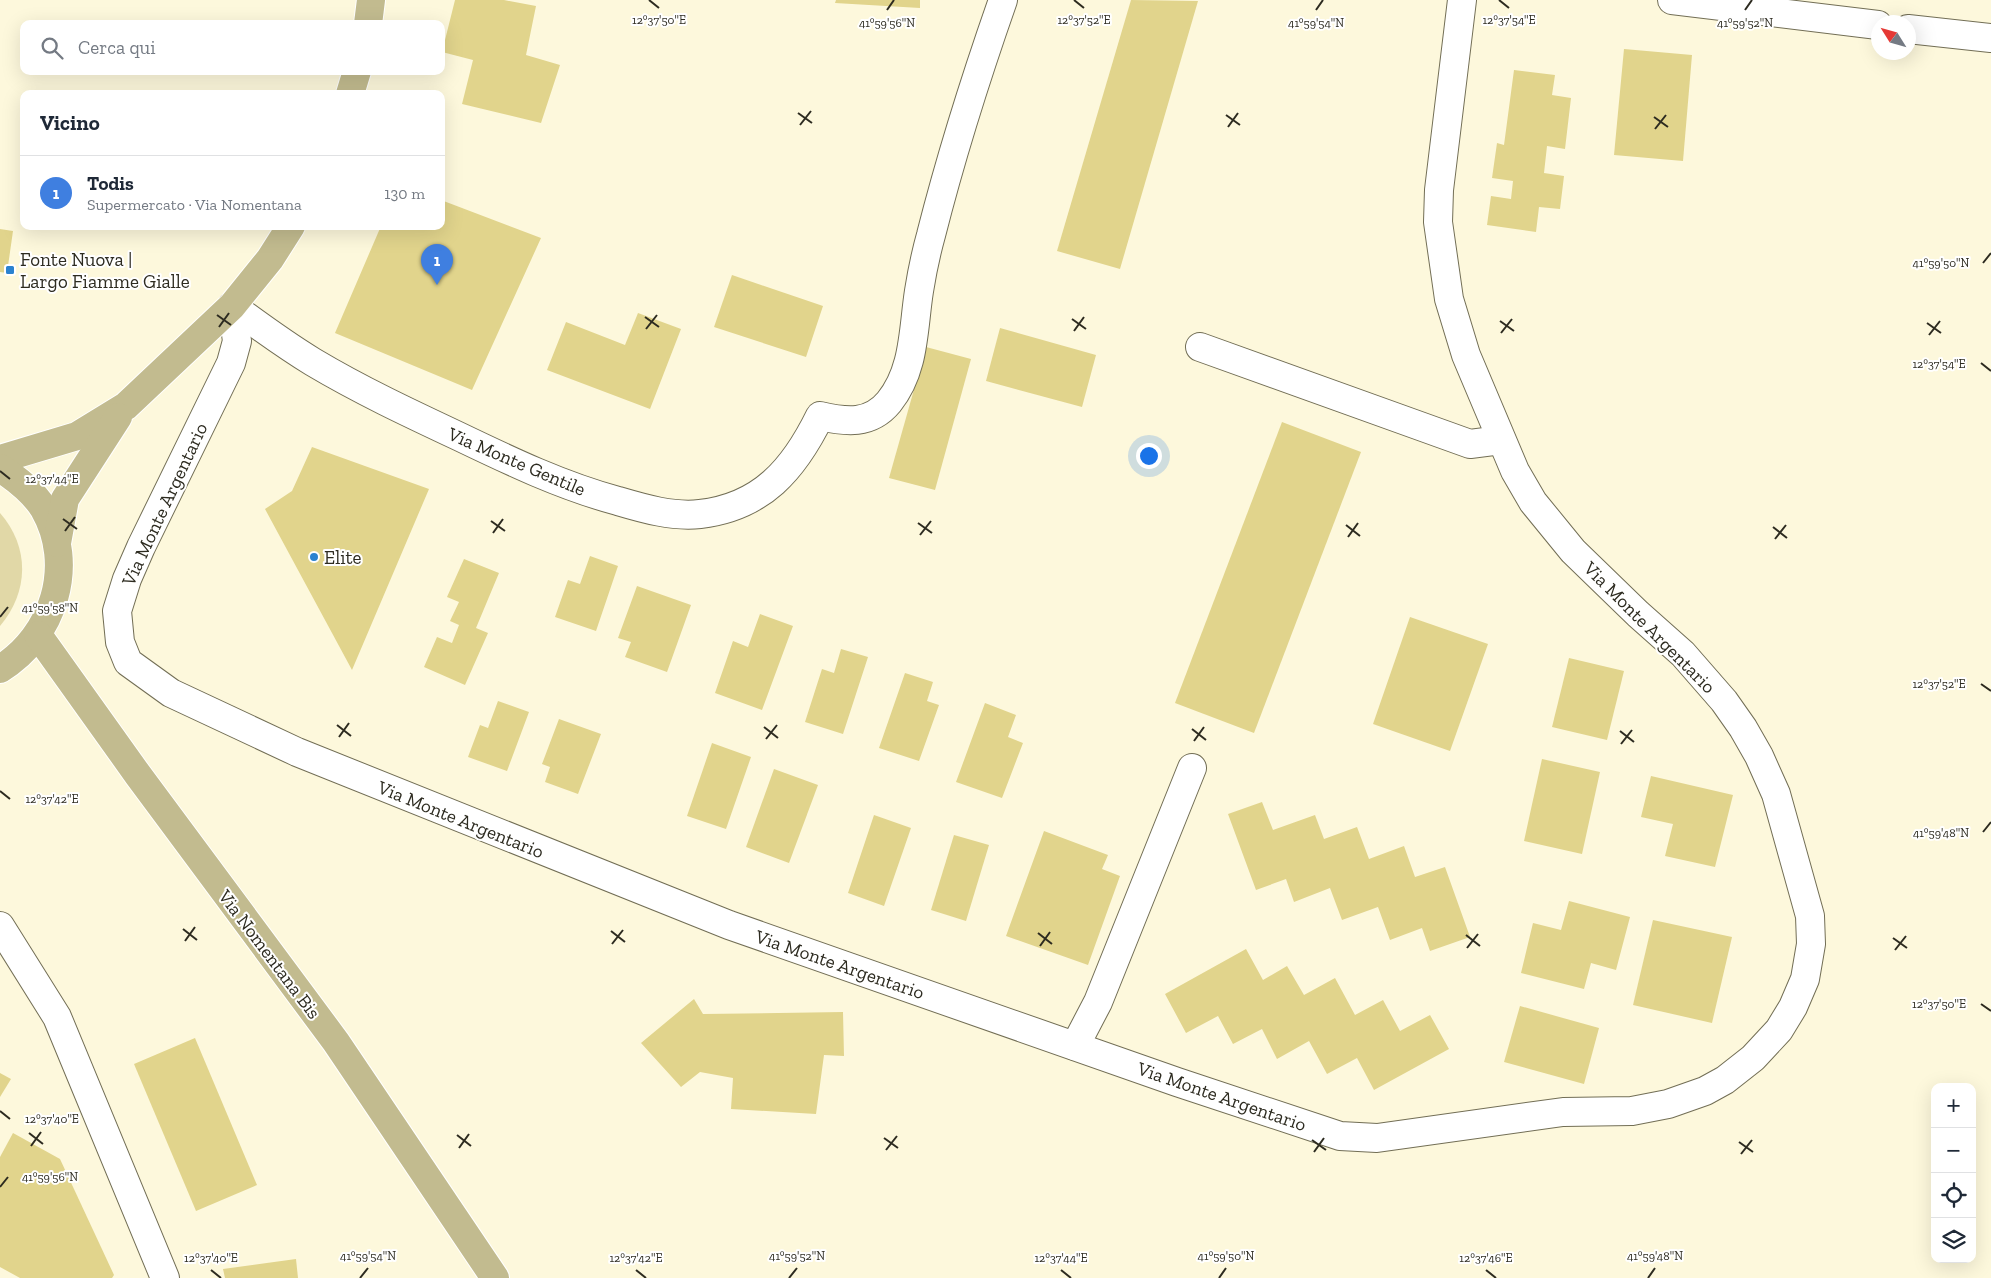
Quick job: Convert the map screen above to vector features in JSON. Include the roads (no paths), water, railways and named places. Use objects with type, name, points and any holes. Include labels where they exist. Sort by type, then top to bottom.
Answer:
[{"type":"main road","points":[[368,20],[371,0]]},
{"type":"main road","points":[[351,90],[356,75]]},
{"type":"main road","points":[[0,668],[16,659],[38,635],[52,611],[59,577],[57,543],[65,499],[94,452],[126,406],[232,306],[270,259],[289,230]]},
{"type":"main road","points":[[0,459],[77,436],[126,406]]},
{"type":"main road","points":[[0,468],[21,481],[44,509],[57,543]]},
{"type":"main road","name":"Via Nomentana Bis","points":[[38,635],[138,775],[336,1042],[496,1278]]},
{"type":"street","name":"Via Monte Gentile","points":[[232,306],[312,362],[401,410],[536,474],[611,499],[665,513],[700,514],[718,510],[753,497],[784,475],[797,458],[820,416],[849,422],[866,419],[881,410],[888,402],[905,373],[915,337],[919,292],[931,235],[1003,0]]},
{"type":"street","name":"Via Monte Argentario","points":[[232,306],[237,340],[231,363],[141,547],[120,601],[116,621],[120,642],[128,662],[136,670],[171,693],[297,752],[729,925],[1328,1132],[1366,1139],[1563,1112],[1622,1111],[1654,1108],[1694,1095],[1716,1085],[1753,1058],[1779,1030],[1794,1007],[1805,979],[1811,944],[1811,924],[1788,831],[1776,794],[1759,756],[1743,728],[1704,677],[1558,535],[1523,487],[1501,440],[1455,324],[1443,272],[1438,222],[1439,190],[1462,0]]},
{"type":"street","points":[[1672,0],[1871,24]]},
{"type":"street","points":[[1916,30],[1991,38]]},
{"type":"street","points":[[1200,348],[1470,444],[1501,440]]},
{"type":"street","points":[[1075,1046],[1098,1002],[1192,768]]},
{"type":"street","points":[[0,926],[56,1017],[165,1278]]},
{"type":"place","name":"Fonte Nuova | Largo Fiamme Gialle","points":[[10,270]]},
{"type":"place","name":"Todis","points":[[437,285]]},
{"type":"place","name":"Elite","points":[[314,557]]}]
